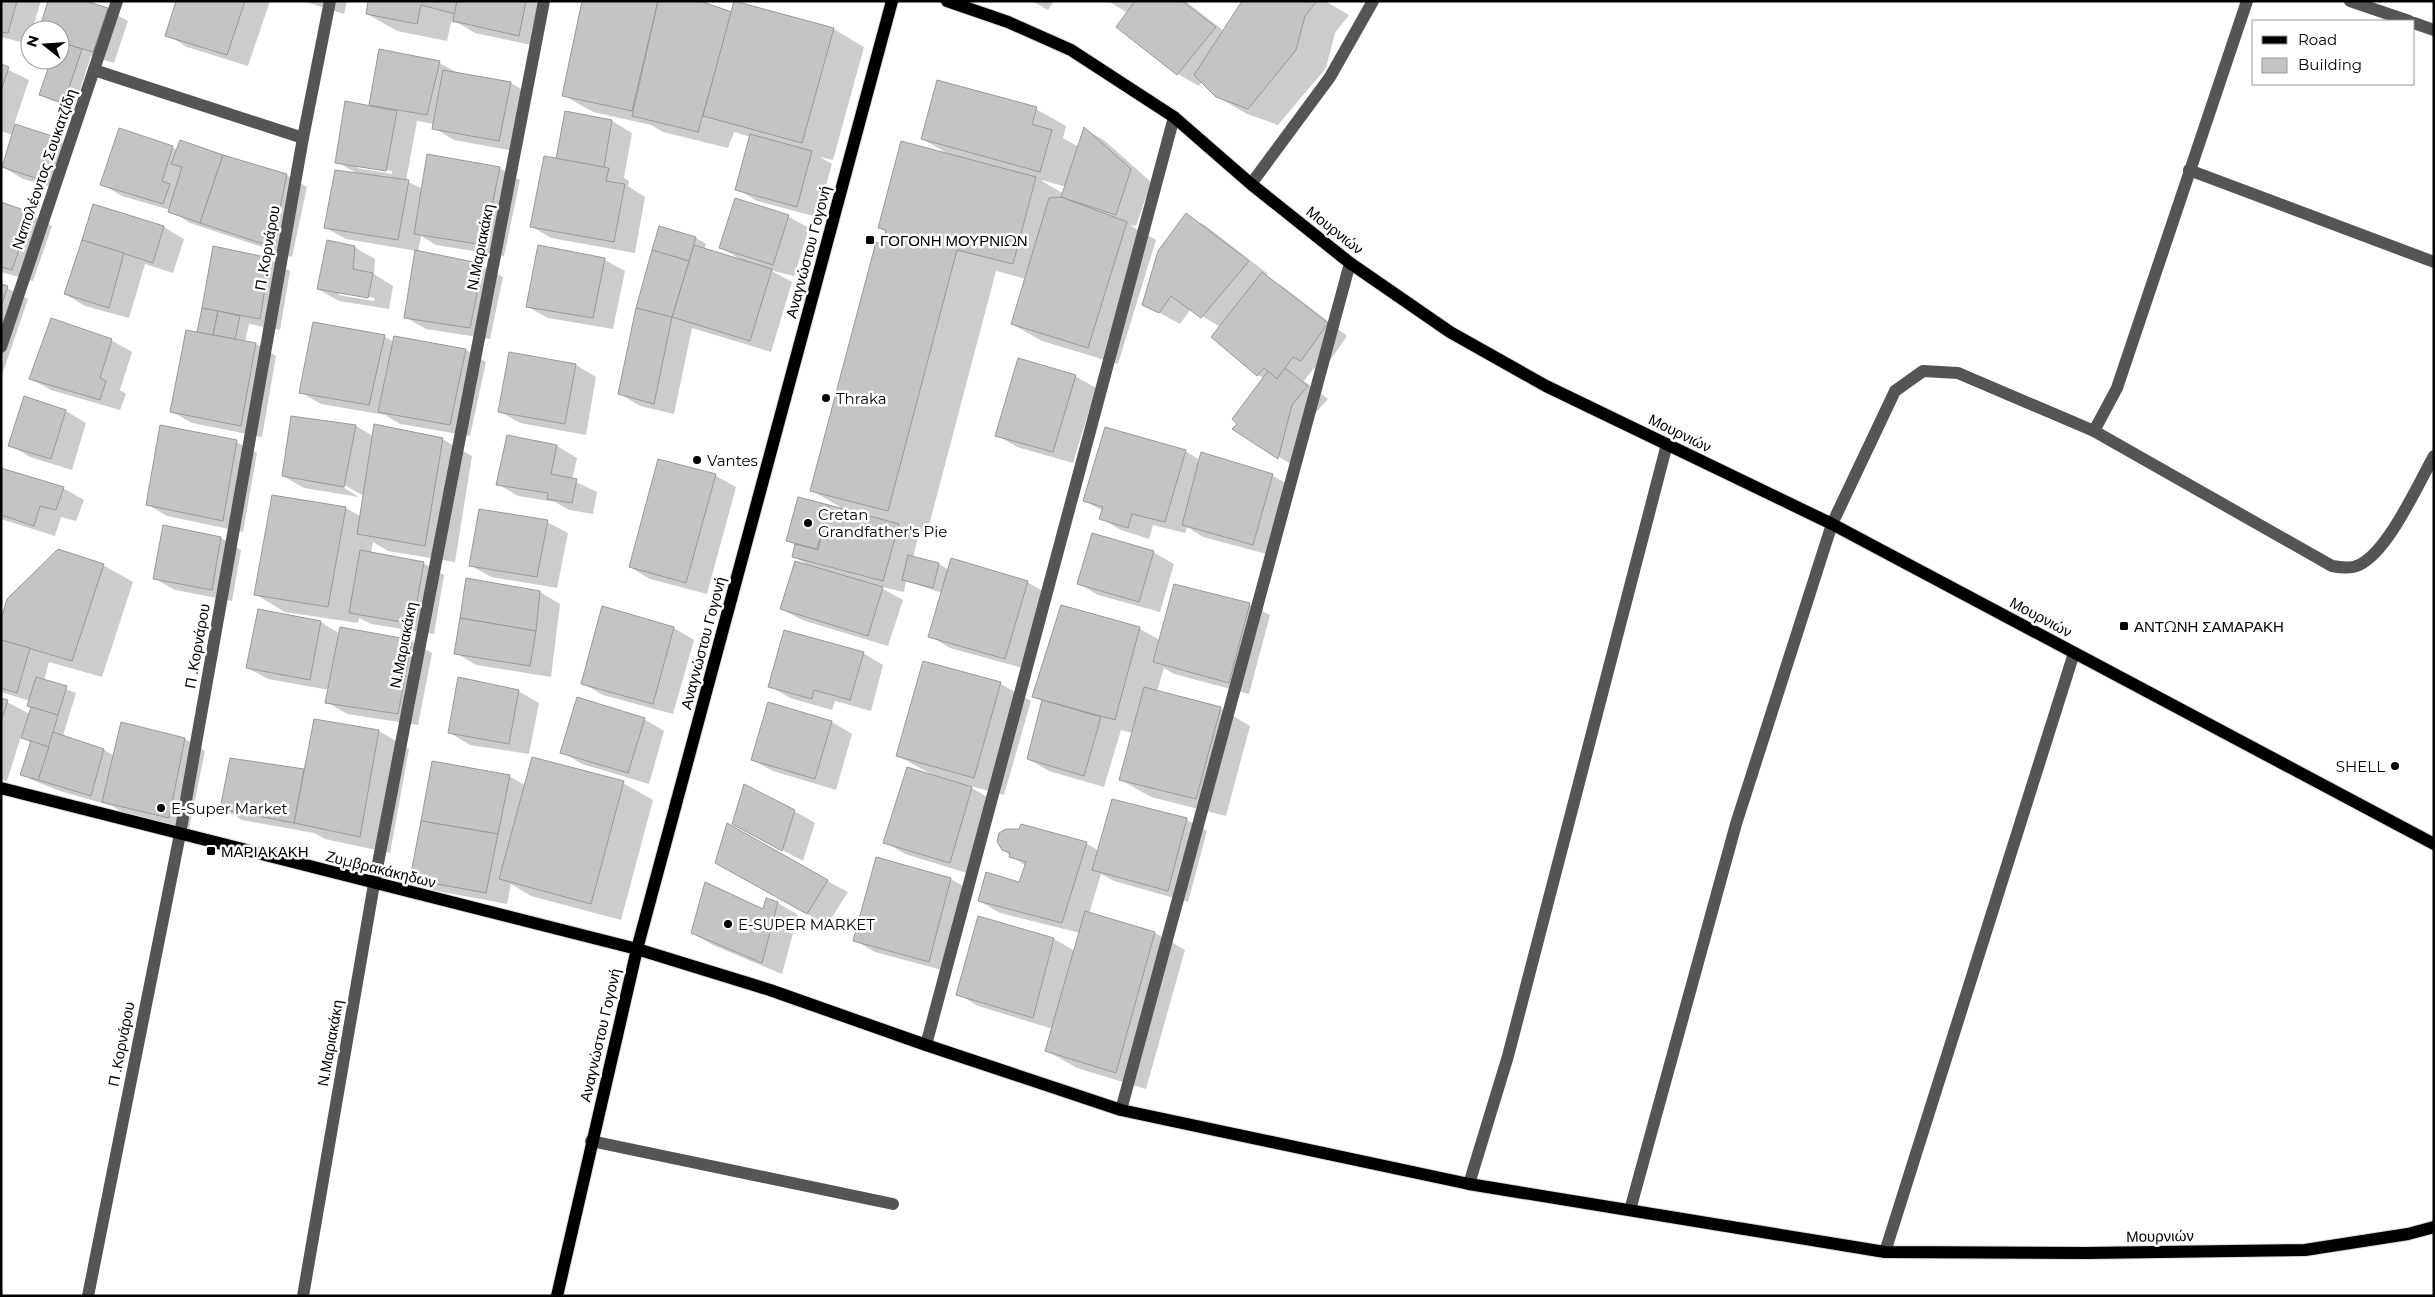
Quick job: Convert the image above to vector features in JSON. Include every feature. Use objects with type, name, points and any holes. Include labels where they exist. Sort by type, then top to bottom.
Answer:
[{"type":"main road","name":"Αναγνώστου Γογονή","points":[[557,1296],[591,1141],[637,949],[892,1]]},
{"type":"main road","name":"Μουρνιών","points":[[947,1],[1008,22],[1072,50],[1174,117],[1251,184],[1350,263],[1450,332],[1546,386],[1832,524],[2434,844]]},
{"type":"main road","name":"Ζυμβρακάκηδων","points":[[1,788],[374,884],[637,949],[770,990],[926,1045],[1121,1110]]},
{"type":"main road","name":"Μουρνιών","points":[[1121,1110],[1469,1184],[1884,1252],[2086,1253],[2305,1250],[2408,1234],[2434,1227]]},
{"type":"street","name":"Ναπολέοντος Σουκατζίδη","points":[[1,347],[117,1]]},
{"type":"street","name":"Π .Κορνάρου","points":[[88,1296],[180,834],[303,138],[330,1]]},
{"type":"street","name":"Ν.Μαριακάκη","points":[[303,1296],[374,884],[544,1]]},
{"type":"street","points":[[1251,184],[1330,77],[1373,1]]},
{"type":"street","points":[[2094,431],[2117,388],[2247,1]]},
{"type":"street","points":[[2350,1],[2406,20]]},
{"type":"street","points":[[2415,23],[2434,30]]},
{"type":"street","points":[[94,70],[303,138]]},
{"type":"street","points":[[926,1045],[1174,117]]},
{"type":"street","points":[[2190,170],[2434,262]]},
{"type":"street","points":[[1121,1110],[1350,263]]},
{"type":"street","points":[[1630,1210],[1736,824],[1832,524],[1895,391],[1924,371],[1958,374],[2094,431],[2332,566],[2342,568],[2352,567],[2368,560],[2386,542],[2434,456]]},
{"type":"street","points":[[1469,1184],[1508,1056],[1667,444]]},
{"type":"street","points":[[1884,1252],[2074,653]]},
{"type":"street","points":[[591,1141],[893,1204]]},
{"type":"building","points":[[1,1],[17,1],[8,33],[1,32]]},
{"type":"building","points":[[48,1],[85,1],[108,8],[93,52],[70,45],[70,20],[42,20]]},
{"type":"building","points":[[176,1],[245,1],[227,55],[165,36]]},
{"type":"building","points":[[368,1],[457,1],[455,14],[421,5],[417,24],[366,14]]},
{"type":"building","points":[[457,1],[526,1],[519,36],[453,21]]},
{"type":"building","points":[[582,1],[658,1],[632,111],[562,96]]},
{"type":"building","points":[[658,1],[700,1],[732,12],[698,132],[632,116]]},
{"type":"building","points":[[734,1],[834,28],[802,143],[703,116]]},
{"type":"building","points":[[1135,1],[1182,1],[1216,27],[1177,75],[1116,27]]},
{"type":"building","points":[[1242,1],[1317,1],[1305,16],[1296,50],[1248,109],[1216,97],[1194,75]]},
{"type":"building","points":[[70,45],[82,49],[64,103],[39,95],[48,70],[70,70]]},
{"type":"building","points":[[379,49],[440,61],[427,115],[369,105]]},
{"type":"building","points":[[1,64],[9,67],[1,91]]},
{"type":"building","points":[[443,70],[511,82],[499,141],[432,129]]},
{"type":"building","points":[[937,80],[1037,107],[1032,124],[1052,130],[1040,172],[921,139]]},
{"type":"building","points":[[345,101],[397,111],[386,171],[335,163]]},
{"type":"building","points":[[565,111],[612,120],[604,167],[556,159]]},
{"type":"building","points":[[15,124],[52,136],[38,179],[2,167]]},
{"type":"building","points":[[1084,127],[1131,169],[1116,215],[1061,197]]},
{"type":"building","points":[[119,128],[173,146],[162,181],[170,184],[163,204],[100,185]]},
{"type":"building","points":[[750,134],[812,151],[797,207],[735,190]]},
{"type":"building","points":[[180,140],[223,155],[200,223],[168,212],[182,167],[171,164]]},
{"type":"building","points":[[901,141],[1036,177],[1013,264],[957,250],[888,511],[810,491],[876,242],[882,244],[886,230],[878,228]]},
{"type":"building","points":[[427,154],[500,167],[484,245],[414,234]]},
{"type":"building","points":[[223,155],[287,174],[272,247],[200,223]]},
{"type":"building","points":[[544,156],[609,168],[606,181],[625,184],[614,242],[530,227]]},
{"type":"building","points":[[335,170],[409,180],[398,240],[324,228]]},
{"type":"building","points":[[1061,197],[1127,222],[1088,348],[1011,324],[1049,198]]},
{"type":"building","points":[[735,198],[789,215],[773,265],[719,248]]},
{"type":"building","points":[[1,202],[32,213],[12,270],[1,267]]},
{"type":"building","points":[[93,204],[164,226],[153,263],[82,240]]},
{"type":"building","points":[[1186,213],[1249,261],[1201,318],[1171,296],[1159,313],[1142,305],[1158,251]]},
{"type":"building","points":[[659,226],[696,237],[689,261],[652,250]]},
{"type":"building","points":[[82,240],[124,253],[109,308],[64,294]]},
{"type":"building","points":[[327,240],[355,246],[353,269],[373,273],[368,298],[317,289]]},
{"type":"building","points":[[538,245],[605,258],[593,318],[526,307]]},
{"type":"building","points":[[694,245],[772,269],[750,341],[672,317]]},
{"type":"building","points":[[213,246],[270,258],[260,319],[202,308]]},
{"type":"building","points":[[415,250],[483,264],[470,328],[404,318]]},
{"type":"building","points":[[652,250],[689,261],[672,317],[636,308]]},
{"type":"building","points":[[1262,272],[1328,323],[1301,361],[1293,357],[1277,379],[1264,368],[1257,376],[1211,337]]},
{"type":"building","points":[[1,284],[8,286],[1,307]]},
{"type":"building","points":[[202,308],[218,311],[213,335],[197,332]]},
{"type":"building","points":[[636,308],[672,317],[654,404],[618,394]]},
{"type":"building","points":[[218,311],[240,316],[235,339],[213,335]]},
{"type":"building","points":[[51,318],[112,339],[100,378],[106,381],[100,400],[29,379]]},
{"type":"building","points":[[313,322],[385,335],[369,405],[299,393]]},
{"type":"building","points":[[186,330],[256,343],[241,426],[170,412]]},
{"type":"building","points":[[394,336],[466,349],[450,425],[378,412]]},
{"type":"building","points":[[509,352],[576,364],[565,424],[498,412]]},
{"type":"building","points":[[1018,358],[1076,375],[1053,452],[995,436]]},
{"type":"building","points":[[1285,368],[1308,386],[1292,405],[1278,459],[1232,429],[1237,424],[1232,419],[1268,371],[1277,379]]},
{"type":"building","points":[[24,396],[66,410],[51,459],[8,446]]},
{"type":"building","points":[[291,416],[356,425],[344,487],[282,476]]},
{"type":"building","points":[[374,424],[443,438],[425,546],[357,534]]},
{"type":"building","points":[[160,425],[237,440],[223,521],[146,505]]},
{"type":"building","points":[[1105,427],[1186,450],[1165,522],[1132,514],[1128,528],[1099,519],[1103,507],[1083,501]]},
{"type":"building","points":[[507,435],[557,445],[551,474],[577,479],[572,503],[547,499],[548,493],[496,485]]},
{"type":"building","points":[[1201,452],[1273,474],[1253,545],[1182,525]]},
{"type":"building","points":[[658,459],[716,474],[686,583],[629,567]]},
{"type":"building","points":[[1,468],[64,487],[56,510],[40,506],[34,526],[1,515]]},
{"type":"building","points":[[272,495],[346,507],[328,607],[254,595]]},
{"type":"building","name":"Cretan Grandfather's Pie","points":[[798,497],[829,505],[817,549],[786,541]]},
{"type":"building","points":[[829,505],[899,524],[883,581],[792,557],[795,544],[818,550]]},
{"type":"building","points":[[479,509],[548,520],[537,577],[469,566]]},
{"type":"building","points":[[163,525],[221,537],[212,590],[153,579]]},
{"type":"building","points":[[1092,533],[1154,551],[1139,602],[1077,584]]},
{"type":"building","points":[[58,549],[104,564],[72,661],[1,640],[1,620],[7,599]]},
{"type":"building","points":[[360,550],[424,562],[413,624],[349,613]]},
{"type":"building","points":[[908,555],[939,563],[933,588],[902,580]]},
{"type":"building","points":[[951,558],[1028,581],[1005,659],[928,637]]},
{"type":"building","points":[[795,561],[883,587],[868,636],[780,609]]},
{"type":"building","points":[[466,578],[540,591],[536,631],[460,618]]},
{"type":"building","points":[[1174,584],[1250,603],[1229,683],[1153,662]]},
{"type":"building","points":[[1061,605],[1140,627],[1115,720],[1032,697]]},
{"type":"building","points":[[602,606],[674,627],[653,704],[581,684]]},
{"type":"building","points":[[258,609],[321,621],[310,680],[246,668]]},
{"type":"building","points":[[460,618],[536,631],[530,666],[454,654]]},
{"type":"building","points":[[340,627],[412,640],[398,714],[325,703]]},
{"type":"building","points":[[784,630],[864,652],[850,700],[814,690],[812,699],[768,687]]},
{"type":"building","points":[[1,640],[30,648],[17,693],[1,688]]},
{"type":"building","points":[[923,661],[1001,682],[974,778],[896,756]]},
{"type":"building","points":[[36,677],[67,686],[58,715],[27,706]]},
{"type":"building","points":[[458,677],[519,690],[509,744],[448,733]]},
{"type":"building","points":[[1144,687],[1221,707],[1196,799],[1119,780]]},
{"type":"building","points":[[577,697],[645,718],[628,773],[560,753]]},
{"type":"building","points":[[1,698],[8,700],[1,722]]},
{"type":"building","points":[[1042,700],[1101,717],[1084,776],[1027,759]]},
{"type":"building","points":[[768,702],[832,721],[815,779],[751,760]]},
{"type":"building","points":[[31,707],[58,715],[49,747],[21,738]]},
{"type":"building","points":[[314,719],[379,730],[360,837],[294,823]]},
{"type":"building","points":[[121,722],[185,738],[169,818],[102,802]]},
{"type":"building","points":[[53,732],[104,749],[91,796],[38,780]]},
{"type":"building","points":[[31,741],[49,747],[38,780],[20,775]]},
{"type":"building","points":[[532,757],[624,781],[591,904],[499,879]]},
{"type":"building","points":[[230,758],[304,769],[294,823],[220,809]]},
{"type":"building","points":[[432,761],[510,775],[498,834],[421,821]]},
{"type":"building","points":[[907,767],[972,787],[950,863],[883,843]]},
{"type":"building","points":[[744,784],[795,810],[782,851],[732,824]]},
{"type":"building","points":[[1112,799],[1187,818],[1168,891],[1092,870]]},
{"type":"building","points":[[421,821],[498,834],[486,893],[410,879]]},
{"type":"building","points":[[727,823],[828,880],[807,914],[715,863]]},
{"type":"building","points":[[1021,824],[1087,842],[1062,923],[978,901],[986,872],[1019,882],[1026,862],[1009,857],[1010,853],[1002,850],[997,841],[999,833],[1006,829],[1019,829]]},
{"type":"building","points":[[876,857],[951,878],[929,962],[853,941]]},
{"type":"building","points":[[705,882],[763,909],[766,898],[778,902],[762,963],[691,933]]},
{"type":"building","points":[[1085,911],[1155,932],[1116,1073],[1045,1051]]},
{"type":"building","points":[[978,916],[1054,938],[1033,1018],[956,995]]},
{"type":"place","name":"ΓΟΓΟΝΗ ΜΟΥΡΝΙΩΝ","points":[[870,240]]},
{"type":"place","name":"Thraka","points":[[826,398]]},
{"type":"place","name":"Vantes","points":[[697,460]]},
{"type":"place","name":"Cretan Grandfather's Pie","points":[[808,523]]},
{"type":"place","name":"ΑΝΤΩΝΗ ΣΑΜΑΡΑΚΗ","points":[[2124,626]]},
{"type":"place","name":"SHELL","points":[[2395,766]]},
{"type":"place","name":"E-Super Market","points":[[161,808]]},
{"type":"place","name":"ΜΑΡΙΑΚΑΚΗ","points":[[211,851]]},
{"type":"place","name":"E-SUPER MARKET","points":[[728,924]]}]
